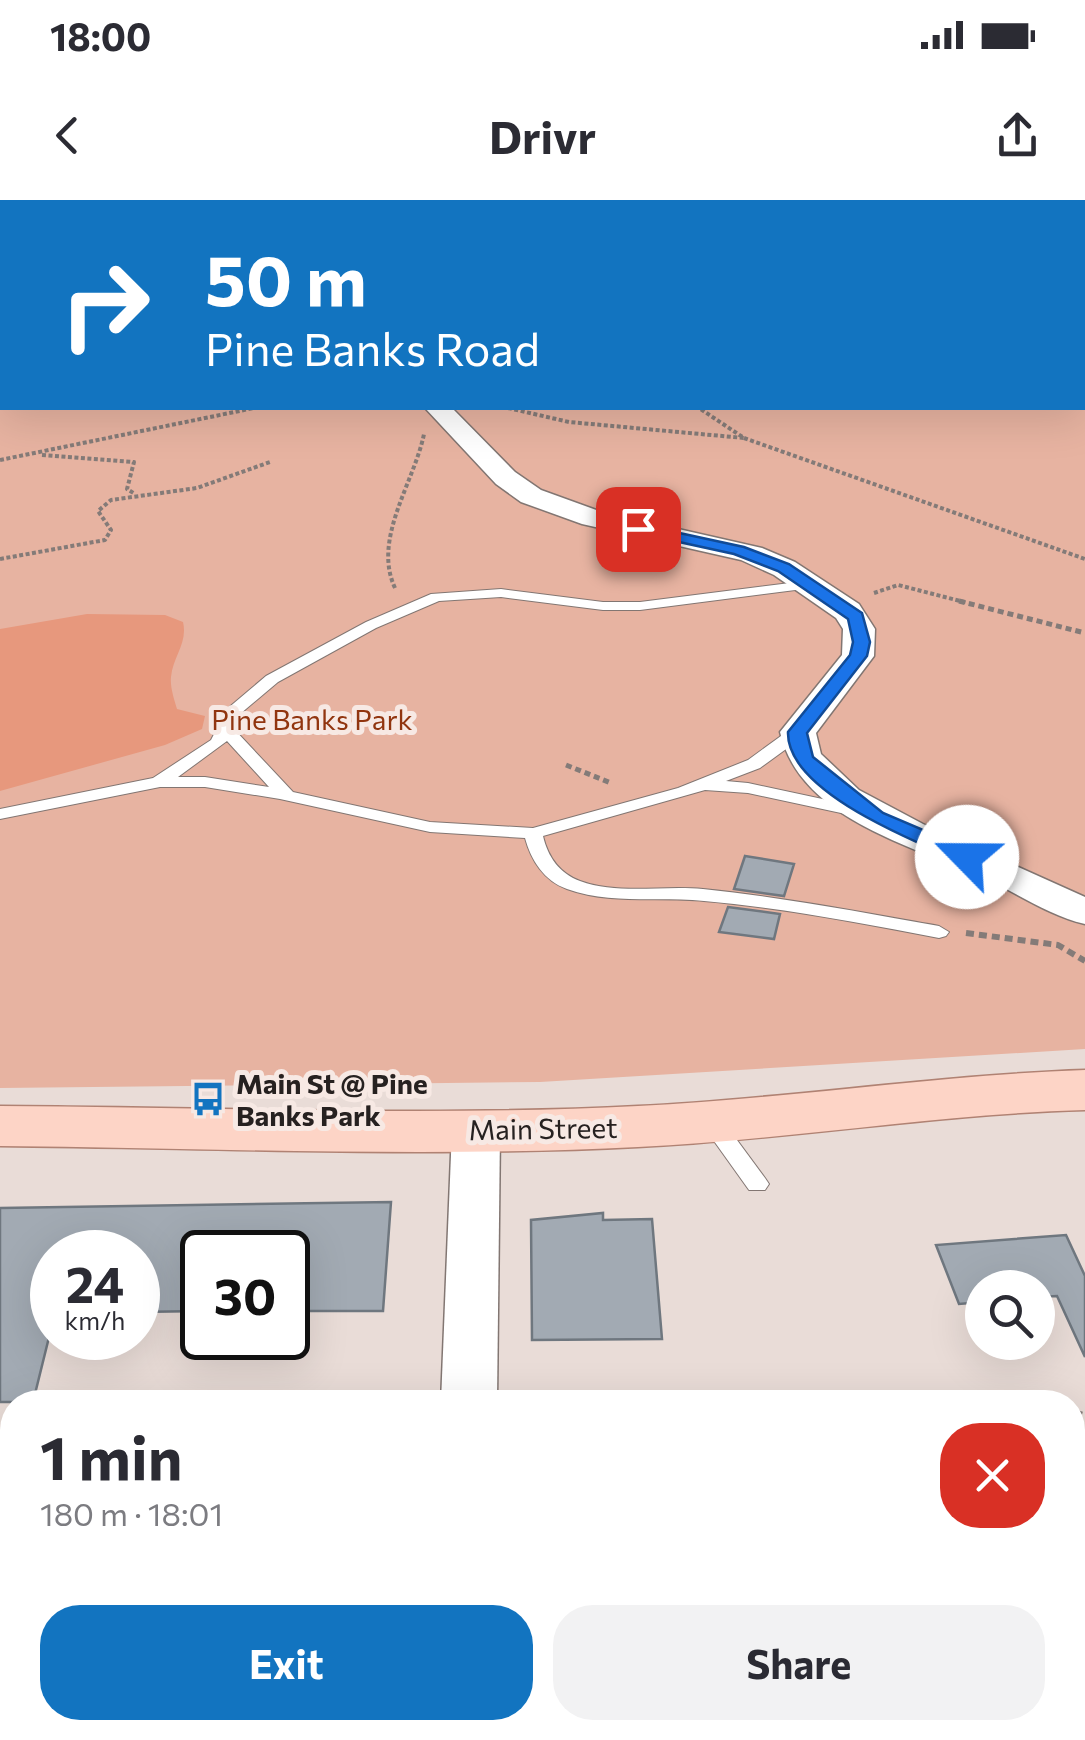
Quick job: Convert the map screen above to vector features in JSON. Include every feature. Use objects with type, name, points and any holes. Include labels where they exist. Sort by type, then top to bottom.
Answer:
[{"type":"main road","name":"Main Street","points":[[0,1126],[476,1130],[712,1122],[950,1097],[1085,1090]]},
{"type":"street","points":[[431,419],[477,442],[511,484],[532,497],[593,518],[739,550],[784,568],[842,604],[856,617],[860,629],[858,656],[798,732],[797,746],[805,760],[876,817],[1085,912]]},
{"type":"street","points":[[469,1390],[476,1130]]},
{"type":"lane","points":[[158,782],[201,757],[227,731],[233,712],[272,679],[436,598],[481,592],[603,606],[640,606],[806,585]]},
{"type":"lane","points":[[227,731],[262,774],[288,796]]},
{"type":"lane","points":[[0,814],[158,782],[205,782],[430,827],[534,833],[632,809],[702,784],[754,764],[798,732]]},
{"type":"lane","points":[[702,784],[766,791],[876,817]]},
{"type":"lane","points":[[534,833],[535,846],[550,872],[572,885],[606,892],[756,900],[940,932]]},
{"type":"lane","points":[[712,1122],[757,1184]]},
{"type":"path","points":[[0,460],[245,410]]},
{"type":"path","points":[[517,410],[569,422],[744,438],[1085,558]]},
{"type":"path","points":[[702,410],[744,438]]},
{"type":"path","points":[[414,606],[391,584],[386,557],[431,419]]},
{"type":"path","points":[[37,454],[73,462],[121,458],[134,462],[127,490],[136,494]]},
{"type":"path","points":[[0,560],[105,540],[111,530],[98,511],[111,500],[197,488],[270,462]]},
{"type":"path","points":[[842,604],[898,584],[1085,633]]},
{"type":"path","points":[[940,932],[1003,935],[1058,945],[1085,961]]},
{"type":"green space","name":"Pine Banks Park","points":[[0,410],[1085,410],[1085,1049],[540,1082],[0,1088]]},
{"type":"shaded area","points":[[87,614],[165,615],[183,622],[184,636],[172,669],[172,689],[177,709],[205,716],[202,729],[165,745],[0,791],[0,629]]},
{"type":"building","points":[[745,856],[794,864],[784,896],[734,889]]},
{"type":"building","points":[[728,907],[780,914],[774,939],[719,932]]},
{"type":"building","points":[[391,1202],[383,1311],[310,1311],[310,1230],[180,1230],[180,1311],[160,1312],[160,1230],[30,1230],[30,1360],[43,1360],[36,1390],[0,1390],[0,1208]]},
{"type":"building","points":[[603,1213],[603,1220],[652,1219],[662,1339],[532,1340],[531,1220]]},
{"type":"building","points":[[1066,1235],[1085,1276],[1085,1357],[1055,1296],[1055,1270],[965,1270],[965,1303],[959,1304],[936,1245]]},
{"type":"place","name":"Main St @ Pine Banks Park","points":[[208,1099]]},
{"type":"route","points":[[638,529],[739,550],[784,568],[856,617],[862,642],[858,656],[798,732],[797,746],[805,760],[833,786],[876,817],[967,857]]}]
